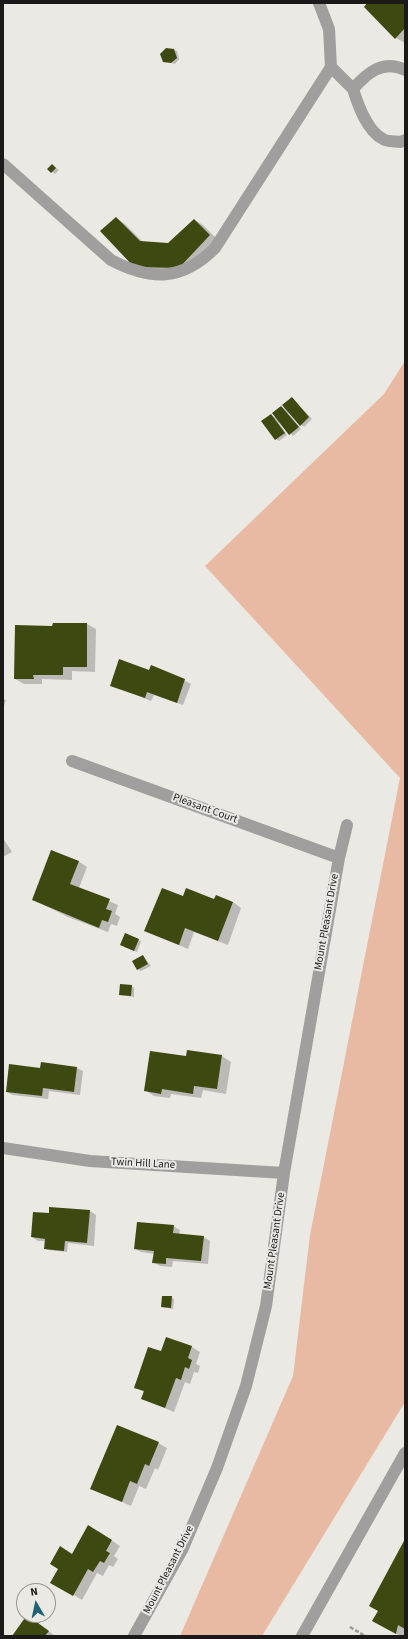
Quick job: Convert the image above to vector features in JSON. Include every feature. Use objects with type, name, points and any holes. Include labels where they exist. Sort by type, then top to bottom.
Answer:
[{"type":"street","points":[[3,164],[111,260],[124,267],[149,275],[158,276],[180,272],[204,259],[215,248],[331,67],[329,29],[319,3]]},
{"type":"street","points":[[353,89],[373,69],[386,66],[397,66],[405,70]]},
{"type":"street","points":[[331,67],[353,89],[358,106],[369,125],[383,140],[402,142],[405,140]]},
{"type":"street","name":"Pleasant Court","points":[[72,761],[338,858]]},
{"type":"street","name":"Mount Pleasant Drive","points":[[134,1636],[183,1548],[216,1468],[246,1386],[266,1306],[284,1173],[338,858],[347,825]]},
{"type":"street","name":"Twin Hill Lane","points":[[3,1148],[90,1161],[284,1173]]},
{"type":"street","points":[[302,1636],[405,1453]]},
{"type":"path","points":[[350,1627],[365,1636]]},
{"type":"shaded area","points":[[405,361],[405,1402],[262,1636],[180,1636],[293,1376],[310,1235],[400,778],[205,566],[384,394]]},
{"type":"building","points":[[367,3],[405,3],[405,28],[395,39],[364,7]]},
{"type":"building","points":[[166,48],[174,49],[177,58],[171,63],[163,62],[160,54]]},
{"type":"building","points":[[52,164],[56,168],[51,173],[47,169]]},
{"type":"building","points":[[116,217],[140,241],[168,243],[194,219],[210,235],[179,268],[134,267],[100,231]]},
{"type":"building","points":[[292,397],[309,417],[300,426],[282,405]]},
{"type":"building","points":[[281,406],[299,427],[289,435],[272,413]]},
{"type":"building","points":[[271,414],[285,433],[275,440],[261,421]]},
{"type":"building","points":[[53,623],[87,623],[87,667],[63,667],[63,675],[33,675],[34,679],[14,679],[15,625],[52,626]]},
{"type":"building","points":[[119,659],[149,670],[151,665],[185,679],[177,703],[147,692],[145,698],[110,686]]},
{"type":"building","points":[[51,850],[79,861],[70,884],[110,899],[106,909],[112,911],[108,922],[102,920],[99,928],[32,900]]},
{"type":"building","points":[[162,888],[183,896],[186,888],[214,899],[216,895],[233,902],[218,941],[185,928],[179,945],[144,931]]},
{"type":"building","points":[[125,933],[139,939],[134,951],[120,945]]},
{"type":"building","points":[[143,955],[148,964],[137,970],[132,961]]},
{"type":"building","points":[[120,984],[132,985],[131,996],[119,995]]},
{"type":"building","points":[[187,1050],[222,1055],[217,1089],[194,1086],[193,1094],[162,1089],[161,1094],[144,1091],[150,1051],[186,1056]]},
{"type":"building","points":[[41,1062],[77,1067],[74,1092],[43,1088],[42,1096],[6,1092],[9,1064],[40,1068]]},
{"type":"building","points":[[49,1207],[90,1210],[87,1243],[65,1241],[64,1251],[44,1249],[45,1239],[31,1237],[33,1212],[49,1213]]},
{"type":"building","points":[[137,1222],[174,1225],[173,1233],[204,1236],[201,1261],[166,1258],[166,1264],[152,1263],[154,1251],[134,1249]]},
{"type":"building","points":[[162,1296],[172,1296],[171,1308],[161,1307]]},
{"type":"building","points":[[166,1337],[192,1346],[188,1358],[192,1360],[189,1369],[185,1367],[181,1380],[176,1378],[165,1408],[141,1399],[144,1391],[134,1388],[148,1347],[161,1351]]},
{"type":"building","points":[[117,1425],[159,1442],[149,1466],[145,1464],[137,1484],[130,1481],[122,1502],[90,1489]]},
{"type":"building","points":[[88,1525],[112,1540],[106,1551],[110,1553],[104,1563],[100,1561],[93,1572],[88,1569],[73,1596],[56,1586],[56,1583],[50,1583],[58,1569],[50,1564],[60,1546],[72,1554]]},
{"type":"building","points":[[405,1539],[405,1629],[398,1625],[396,1634],[372,1621],[378,1611],[369,1606]]},
{"type":"building","points":[[21,1623],[38,1623],[49,1631],[45,1636],[12,1636]]}]
